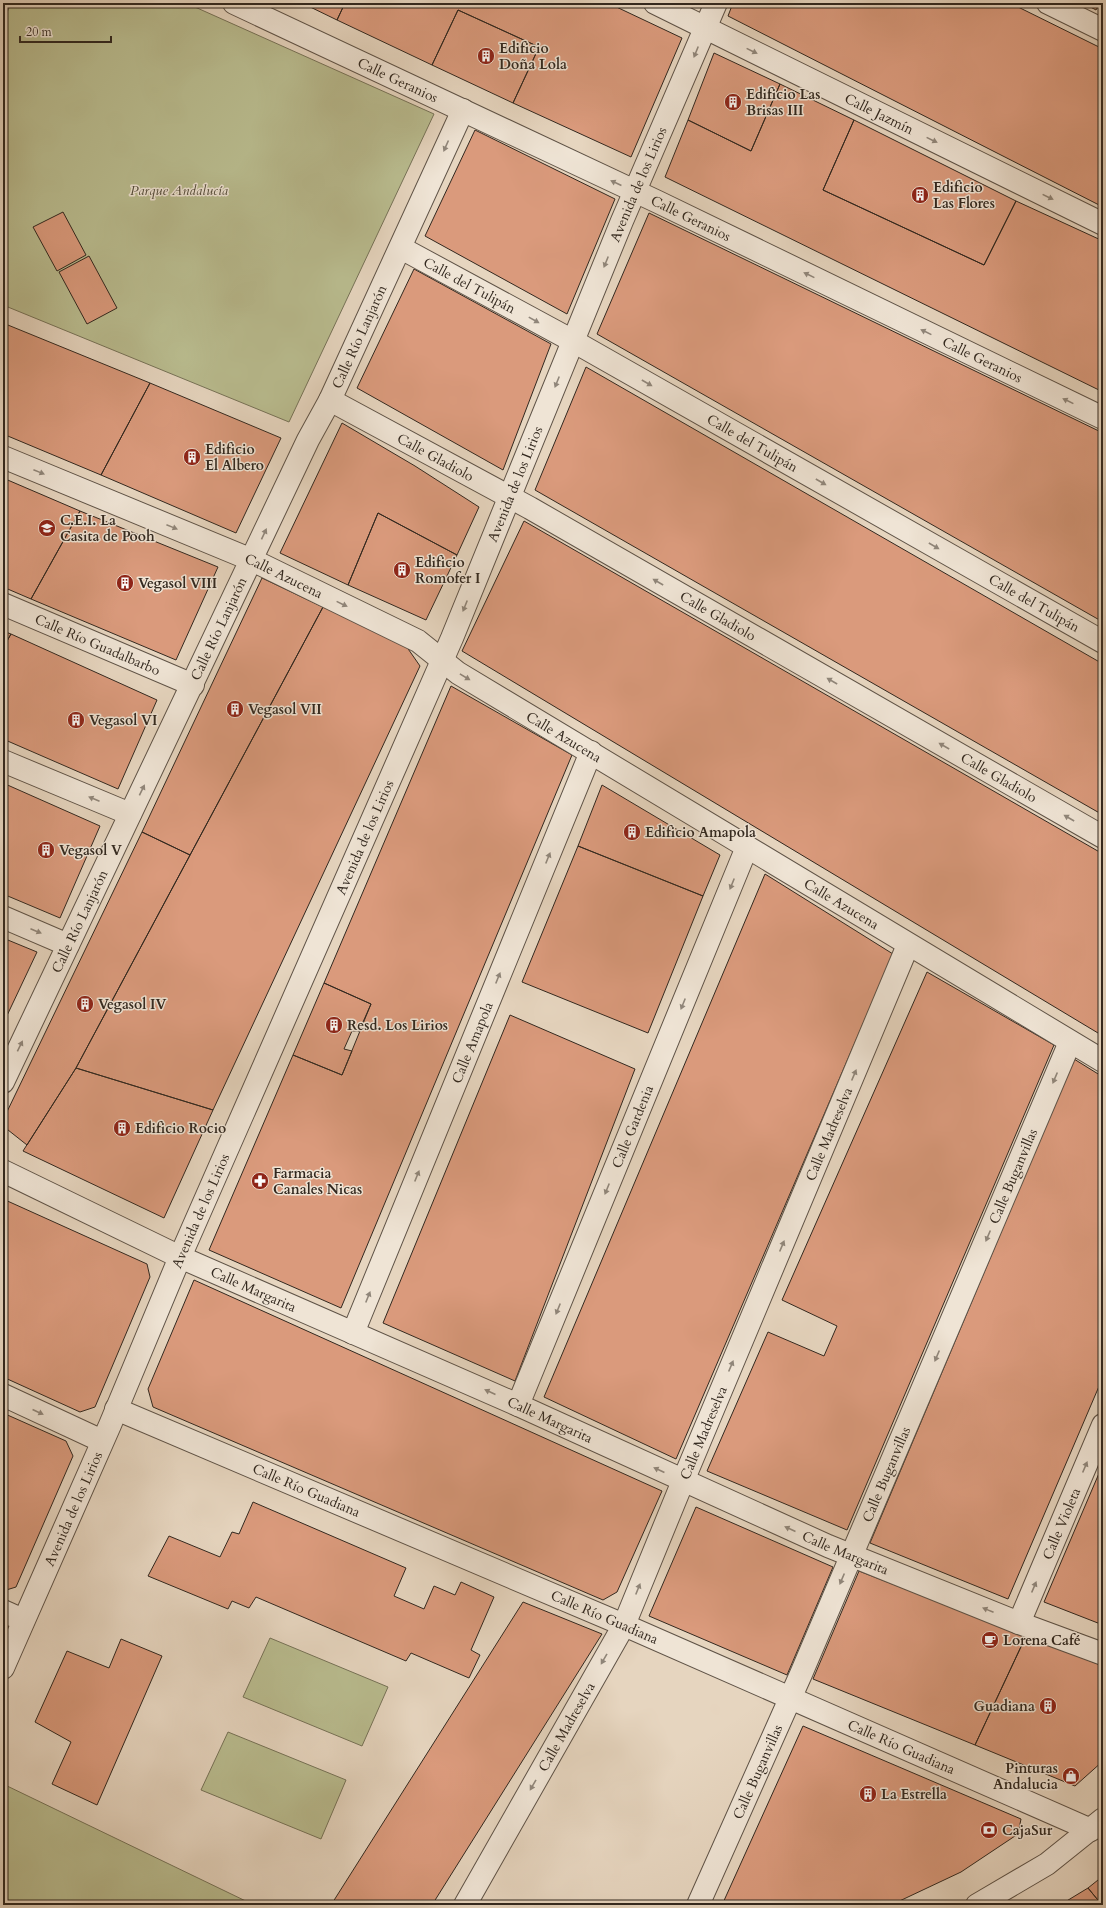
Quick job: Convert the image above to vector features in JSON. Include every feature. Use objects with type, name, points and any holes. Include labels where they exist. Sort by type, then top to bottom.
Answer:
[{"type":"street","name":"Calle Geranios","points":[[234,3],[635,192],[1103,418]]},
{"type":"street","name":"Calle Jazmín","points":[[655,3],[1103,224]]},
{"type":"street","name":"Avenida de los Lirios","points":[[3,1668],[116,1409],[180,1257],[442,660],[635,192],[716,3]]},
{"type":"street","points":[[1048,3],[1103,30]]},
{"type":"street","name":"Calle Río Lanjarón","points":[[3,1082],[193,685],[308,440],[330,400],[463,110]]},
{"type":"street","name":"Calle del Tulipán","points":[[401,248],[573,341],[1103,642]]},
{"type":"street","name":"Calle Gladiolo","points":[[330,400],[509,497],[1103,837]]},
{"type":"street","name":"Calle Azucena","points":[[3,457],[252,560],[418,641],[458,673],[1103,1061]]},
{"type":"street","name":"Calle Río Guadalbarbo","points":[[3,604],[193,685]]},
{"type":"street","name":"Calle Amapola","points":[[353,1333],[591,752]]},
{"type":"street","points":[[3,761],[130,814]]},
{"type":"street","name":"Calle Gardenia","points":[[518,1405],[747,848]]},
{"type":"street","points":[[3,918],[68,945]]},
{"type":"street","name":"Calle Madreselva","points":[[465,1905],[624,1626],[683,1481],[908,945]]},
{"type":"street","name":"Calle Buganvillas","points":[[698,1905],[790,1699],[1070,1042]]},
{"type":"street","name":"Calle Margarita","points":[[3,1171],[180,1257],[518,1405],[851,1556],[1019,1623],[1103,1654]]},
{"type":"street","points":[[3,1395],[102,1441]]},
{"type":"street","name":"Calle Río Guadiana","points":[[116,1409],[624,1626],[790,1699],[1097,1825]]},
{"type":"street","name":"Calle Violeta","points":[[1019,1623],[1103,1425]]},
{"type":"street","points":[[3,1611],[23,1620]]},
{"type":"street","points":[[977,1905],[1047,1864],[1097,1825]]},
{"type":"green space","name":"Parque Andalucía","points":[[11,3],[186,3],[434,114],[289,422],[3,305],[3,22]]},
{"type":"green space","points":[[270,1638],[388,1687],[362,1746],[243,1697]]},
{"type":"green space","points":[[228,1732],[346,1780],[321,1839],[201,1790]]},
{"type":"green space","points":[[3,1784],[254,1905],[4,1905]]},
{"type":"building","points":[[302,3],[345,3],[337,20]]},
{"type":"building","points":[[345,3],[608,3],[682,38],[631,157],[513,103],[539,47],[458,10],[432,65],[337,20]]},
{"type":"building","points":[[686,3],[695,3],[694,7]]},
{"type":"building","points":[[733,3],[1010,3],[1103,49],[1103,207],[728,16]]},
{"type":"building","points":[[1083,3],[1100,3],[1096,10]]},
{"type":"building","name":"Edificio Doña Lola","points":[[458,10],[539,47],[513,103],[432,65]]},
{"type":"building","name":"Edificio Las Brisas III","points":[[714,53],[780,84],[751,151],[688,120]]},
{"type":"building","points":[[780,84],[854,120],[823,190],[984,265],[1016,201],[1103,241],[1103,392],[665,177],[688,120],[751,151]]},
{"type":"building","name":"Edificio Las Flores","points":[[854,120],[1016,201],[984,265],[823,190]]},
{"type":"building","points":[[475,130],[615,199],[567,314],[425,236]]},
{"type":"building","points":[[63,212],[86,255],[57,271],[33,227]]},
{"type":"building","points":[[649,213],[1103,433],[1103,622],[597,334]]},
{"type":"building","points":[[89,256],[117,308],[87,324],[59,272]]},
{"type":"building","points":[[414,269],[551,344],[503,470],[357,388]]},
{"type":"building","points":[[3,323],[150,383],[101,475],[3,434]]},
{"type":"building","points":[[586,367],[1103,664],[1103,815],[535,490]]},
{"type":"building","name":"Edificio El Albero","points":[[150,383],[281,438],[236,533],[101,475]]},
{"type":"building","points":[[342,423],[415,466],[479,507],[457,555],[378,513],[348,585],[280,553]]},
{"type":"building","points":[[3,478],[80,511],[31,599],[3,587]]},
{"type":"building","name":"Vegasol VIII","points":[[80,511],[218,567],[176,660],[31,599]]},
{"type":"building","name":"Edificio Romofer I","points":[[378,513],[457,555],[426,620],[348,585]]},
{"type":"building","points":[[524,521],[1103,854],[1103,1036],[462,651]]},
{"type":"building","name":"Vegasol VII","points":[[262,578],[323,607],[190,855],[142,832]]},
{"type":"building","points":[[323,607],[404,643],[420,666],[213,1110],[76,1068]]},
{"type":"building","points":[[3,631],[11,634],[3,648]]},
{"type":"building","name":"Vegasol VI","points":[[11,634],[157,700],[118,789],[3,739],[3,648]]},
{"type":"building","points":[[451,686],[572,755],[341,1308],[209,1250],[293,1055],[342,1075],[371,1004],[324,983]]},
{"type":"building","name":"Vegasol V","points":[[3,783],[100,826],[60,918],[3,894]]},
{"type":"building","name":"Edificio Amapola","points":[[602,785],[720,855],[703,896],[578,846]]},
{"type":"building","name":"Vegasol IV","points":[[142,832],[190,855],[76,1068],[27,1145],[3,1126],[3,1120]]},
{"type":"building","points":[[578,846],[703,896],[648,1033],[522,982]]},
{"type":"building","points":[[765,874],[893,954],[676,1459],[544,1397]]},
{"type":"building","points":[[3,938],[37,952],[3,1024]]},
{"type":"building","points":[[927,972],[1054,1045],[847,1530],[707,1471],[768,1332],[824,1356],[837,1326],[782,1300]]},
{"type":"building","name":"Resd. Los Lirios","points":[[324,983],[371,1004],[359,1031],[352,1031],[344,1049],[352,1051],[342,1075],[293,1055]]},
{"type":"building","points":[[510,1015],[635,1069],[515,1381],[383,1323]]},
{"type":"building","points":[[1074,1059],[1103,1077],[1103,1377],[1008,1599],[870,1543]]},
{"type":"building","name":"Edificio Rocio","points":[[76,1068],[213,1110],[164,1218],[23,1151]]},
{"type":"building","points":[[3,1199],[147,1264],[150,1277],[95,1407],[80,1412],[3,1377]]},
{"type":"building","points":[[194,1280],[662,1491],[617,1592],[603,1600],[153,1407],[148,1389]]},
{"type":"building","points":[[3,1413],[66,1441],[73,1456],[16,1587],[3,1591]]},
{"type":"building","points":[[1103,1464],[1103,1625],[1044,1602]]},
{"type":"building","points":[[253,1502],[406,1568],[394,1596],[424,1609],[434,1586],[455,1595],[461,1582],[494,1597],[471,1650],[480,1655],[469,1678],[411,1653],[406,1661],[256,1597],[249,1608],[232,1601],[228,1609],[148,1576],[169,1536],[220,1557],[232,1532],[239,1534]]},
{"type":"building","points":[[696,1507],[833,1567],[787,1675],[649,1616]]},
{"type":"building","points":[[859,1571],[1026,1636],[975,1745],[813,1679]]},
{"type":"building","points":[[523,1602],[602,1634],[432,1905],[331,1905]]},
{"type":"building","name":"Guadiana","points":[[1026,1636],[1103,1666],[1103,1761],[1075,1786],[975,1745]]},
{"type":"building","points":[[121,1639],[162,1656],[97,1805],[52,1784],[71,1742],[35,1722],[67,1651],[109,1668]]},
{"type":"building","name":"La Estrella","points":[[803,1726],[1021,1819],[1018,1834],[961,1872],[891,1905],[722,1905]]},
{"type":"building","points":[[1103,1876],[1103,1905],[1102,1905],[1088,1888]]},
{"type":"building","points":[[1088,1888],[1102,1905],[1060,1905]]},
{"type":"place","name":"Edificio Doña Lola","points":[[486,56]]},
{"type":"place","name":"Edificio Las Brisas III","points":[[733,102]]},
{"type":"place","name":"Edificio Las Flores","points":[[920,195]]},
{"type":"place","name":"Edificio El Albero","points":[[192,457]]},
{"type":"place","name":"C.E.I. La Casita de Pooh","points":[[47,528]]},
{"type":"place","name":"Edificio Romofer I","points":[[402,570]]},
{"type":"place","name":"Vegasol VIII","points":[[125,583]]},
{"type":"place","name":"Vegasol VII","points":[[235,709]]},
{"type":"place","name":"Vegasol VI","points":[[76,720]]},
{"type":"place","name":"Edificio Amapola","points":[[632,832]]},
{"type":"place","name":"Vegasol V","points":[[46,850]]},
{"type":"place","name":"Vegasol IV","points":[[85,1004]]},
{"type":"place","name":"Resd. Los Lirios","points":[[334,1025]]},
{"type":"place","name":"Edificio Rocio","points":[[122,1128]]},
{"type":"place","name":"Farmacia Canales Nicas","points":[[260,1181]]},
{"type":"place","name":"Lorena Café","points":[[990,1640]]},
{"type":"place","name":"Guadiana","points":[[1048,1706]]},
{"type":"place","name":"Pinturas Andalucia","points":[[1071,1776]]},
{"type":"place","name":"La Estrella","points":[[868,1794]]},
{"type":"place","name":"CajaSur","points":[[989,1830]]}]
